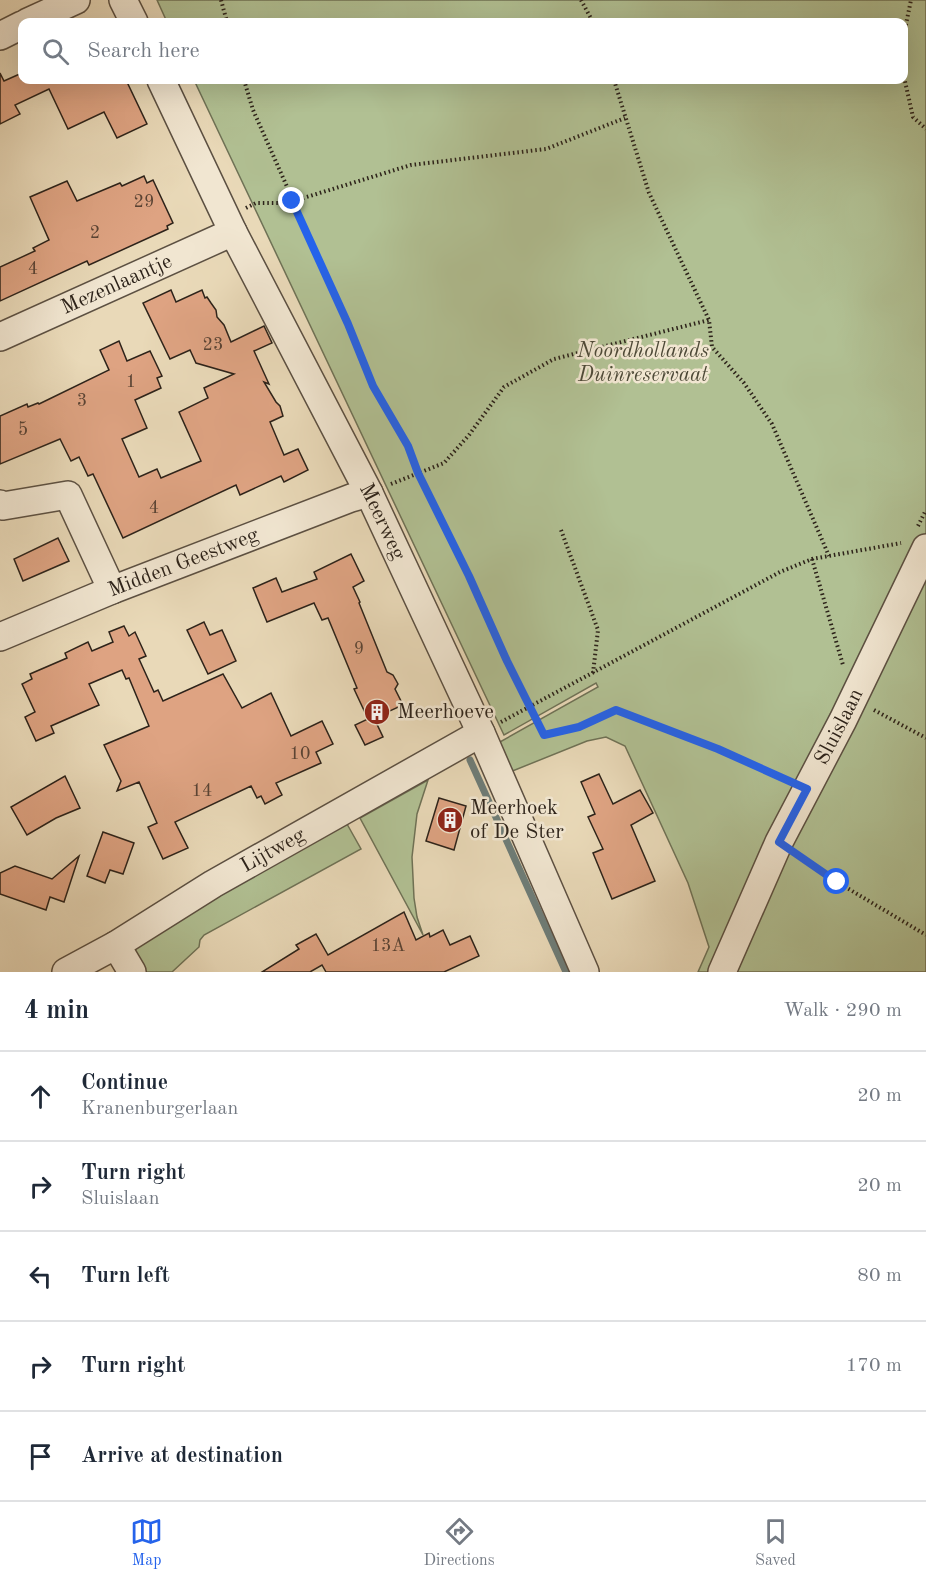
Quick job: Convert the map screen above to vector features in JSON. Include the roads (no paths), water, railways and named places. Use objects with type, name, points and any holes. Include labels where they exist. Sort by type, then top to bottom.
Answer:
[{"type":"street","points":[[37,18],[76,0]]},
{"type":"street","points":[[123,0],[132,18]]},
{"type":"street","points":[[0,36],[18,27]]},
{"type":"street","name":"Meerweg","points":[[163,84],[229,225],[369,493],[481,733],[585,972]]},
{"type":"street","name":"Mezenlaantje","points":[[0,337],[229,225]]},
{"type":"street","name":"Midden Geestweg","points":[[0,637],[112,590],[369,493]]},
{"type":"street","points":[[0,504],[3,506],[68,495],[112,590]]},
{"type":"street","name":"Sluislaan","points":[[722,972],[779,842],[843,720],[918,545]]},
{"type":"street","name":"Lijtweg","points":[[66,972],[116,945],[213,884],[481,733]]},
{"type":"street","points":[[116,945],[132,972]]},
{"type":"waterway","points":[[470,760],[566,972]]},
{"type":"place","name":"Meerhoeve","points":[[377,712]]},
{"type":"place","name":"Meerhoek of De Ster","points":[[450,820]]},
{"type":"park label","name":"Noordhollands Duinreservaat","points":[[643,363]]}]
